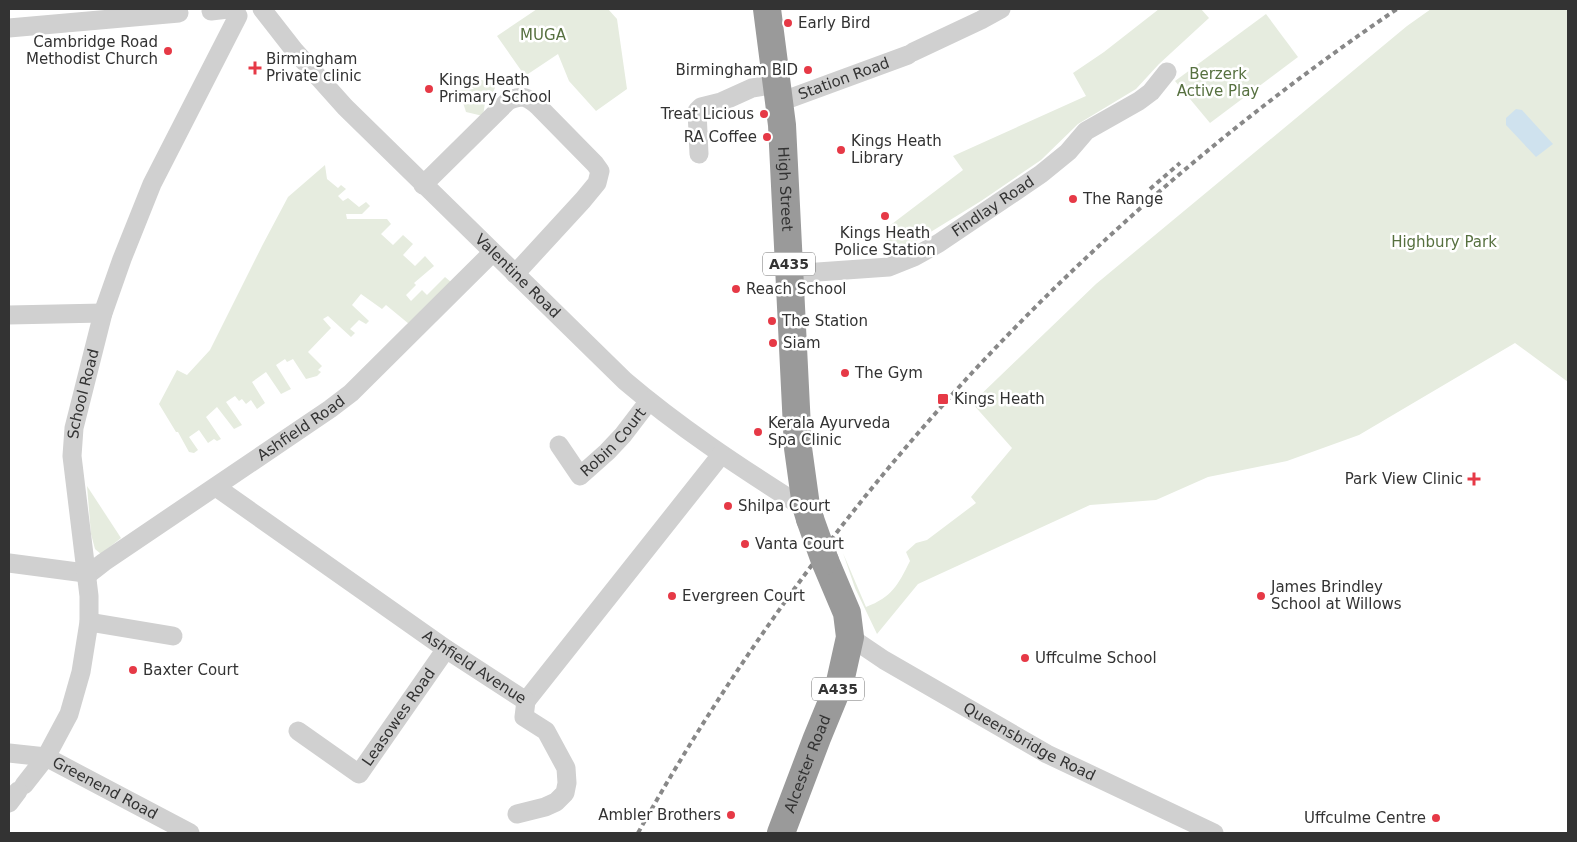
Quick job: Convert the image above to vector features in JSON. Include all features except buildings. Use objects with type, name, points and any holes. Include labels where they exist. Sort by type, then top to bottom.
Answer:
[{"type":"highway","name":"High Street","points":[[767,9],[778,93],[786,181],[798,448],[808,512]]},
{"type":"highway","name":"A435","points":[[808,512],[847,613],[850,637]]},
{"type":"highway","name":"Alcester Road","points":[[781,833],[840,682],[850,637]]},
{"type":"street","points":[[227,11],[245,18],[252,17],[261,9]]},
{"type":"street","name":"Valentine Road","points":[[261,9],[294,50],[345,107],[601,358],[648,401],[721,455],[808,512]]},
{"type":"street","name":"Station Road","points":[[699,154],[697,111],[701,107],[721,102],[752,88],[778,93],[910,53],[1001,9]]},
{"type":"street","name":"School Road","points":[[17,793],[46,757],[69,714],[90,622],[90,596],[72,456],[74,428],[103,313],[152,184],[227,11]]},
{"type":"street","points":[[9,28],[179,13]]},
{"type":"street","name":"Findlay Road","points":[[789,274],[889,267],[939,243],[1041,174],[1068,152],[1086,131],[1152,92],[1167,72]]},
{"type":"street","points":[[424,185],[508,101],[516,98],[530,98],[595,164],[600,172],[597,183],[583,200],[515,274]]},
{"type":"street","name":"Ashfield Road","points":[[86,574],[351,393],[492,253]]},
{"type":"street","points":[[9,315],[103,313]]},
{"type":"street","name":"Robin Court","points":[[559,445],[580,476],[623,435],[648,401]]},
{"type":"street","name":"Ashfield Avenue","points":[[216,487],[446,649],[526,701],[721,455]]},
{"type":"street","points":[[9,563],[86,574]]},
{"type":"street","points":[[90,622],[173,636]]},
{"type":"street","name":"Queensbridge Road","points":[[850,637],[884,660],[1047,754],[1214,833]]},
{"type":"street","name":"Leasowes Road","points":[[298,731],[359,774],[446,649]]},
{"type":"street","points":[[517,814],[545,807],[556,802],[565,793],[567,783],[566,768],[546,731],[524,717],[526,701]]},
{"type":"street","points":[[9,753],[46,757]]},
{"type":"street","name":"Greenend Road","points":[[46,757],[188,833]]},
{"type":"green space","name":"MUGA","points":[[537,9],[608,9],[617,19],[627,89],[596,111],[569,81],[558,54],[525,76],[497,36]]},
{"type":"green space","points":[[1159,9],[1201,9],[1209,18],[1159,64],[1136,89],[1078,124],[1041,160],[981,201],[903,249],[886,253],[884,230],[963,170],[953,156],[1086,96],[1073,73],[1104,52]]},
{"type":"green space","name":"Highbury Park","points":[[1431,9],[1568,9],[1568,382],[1515,343],[1359,435],[1287,461],[1208,477],[1156,500],[1090,505],[918,584],[877,634],[855,588],[843,553],[866,607],[882,599],[898,583],[910,561],[906,552],[916,543],[927,540],[976,503],[971,497],[1012,448],[972,403],[1096,284],[1407,26]]},
{"type":"green space","name":"Berzerk Active Play","points":[[1266,14],[1298,57],[1210,123],[1175,81]]},
{"type":"green space","points":[[474,80],[495,83],[492,94],[486,96],[483,116],[466,112],[459,90],[474,89],[471,86]]},
{"type":"green space","points":[[325,165],[327,179],[338,188],[341,185],[346,189],[338,196],[343,201],[348,198],[359,207],[366,202],[370,206],[362,214],[346,214],[347,219],[387,219],[391,224],[381,234],[393,245],[403,235],[413,244],[403,255],[415,266],[425,256],[434,266],[414,283],[416,285],[406,295],[411,301],[422,290],[427,295],[445,277],[451,282],[409,324],[386,305],[382,309],[361,294],[352,305],[369,321],[366,324],[359,320],[350,329],[355,333],[351,337],[328,316],[323,319],[331,328],[308,352],[322,366],[318,370],[321,372],[317,376],[306,379],[293,359],[287,362],[285,359],[276,365],[291,389],[281,394],[266,372],[252,382],[265,403],[257,409],[251,400],[246,404],[242,399],[239,401],[235,396],[226,402],[242,425],[234,429],[217,407],[206,417],[221,439],[217,441],[214,439],[208,443],[199,430],[189,437],[198,450],[194,453],[189,452],[159,404],[177,370],[187,375],[210,350],[288,197]]},
{"type":"green space","points":[[87,486],[121,538],[101,554],[95,549],[91,534]]},
{"type":"water","points":[[1516,109],[1522,110],[1553,144],[1536,157],[1506,125],[1506,118]]},
{"type":"railway","points":[[638,833],[711,711],[791,594],[877,482],[969,376],[1067,276],[1171,181],[1281,92],[1397,9]]},
{"type":"railway","points":[[1150,189],[1180,163]]},
{"type":"place","name":"Early Bird","points":[[788,23]]},
{"type":"place","name":"Cambridge Road Methodist Church","points":[[168,51]]},
{"type":"place","name":"Birmingham Private clinic","points":[[255,68]]},
{"type":"place","name":"Birmingham BID","points":[[808,70]]},
{"type":"place","name":"Kings Heath Primary School","points":[[429,89]]},
{"type":"place","name":"Treat Licious","points":[[764,114]]},
{"type":"place","name":"RA Coffee","points":[[767,137]]},
{"type":"place","name":"Kings Heath Library","points":[[841,150]]},
{"type":"place","name":"The Range","points":[[1073,199]]},
{"type":"place","name":"Kings Heath Police Station","points":[[885,216]]},
{"type":"place","name":"Reach School","points":[[736,289]]},
{"type":"place","name":"The Station","points":[[772,321]]},
{"type":"place","name":"Siam","points":[[773,343]]},
{"type":"place","name":"The Gym","points":[[845,373]]},
{"type":"place","name":"Kings Heath","points":[[943,399]]},
{"type":"place","name":"Kerala Ayurveda Spa Clinic","points":[[758,432]]},
{"type":"place","name":"Park View Clinic","points":[[1474,479]]},
{"type":"place","name":"Shilpa Court","points":[[728,506]]},
{"type":"place","name":"Vanta Court","points":[[745,544]]},
{"type":"place","name":"Evergreen Court","points":[[672,596]]},
{"type":"place","name":"James Brindley School at Willows","points":[[1261,596]]},
{"type":"place","name":"Uffculme School","points":[[1025,658]]},
{"type":"place","name":"Baxter Court","points":[[133,670]]},
{"type":"place","name":"Ambler Brothers","points":[[731,815]]},
{"type":"place","name":"Uffculme Centre","points":[[1436,818]]}]
